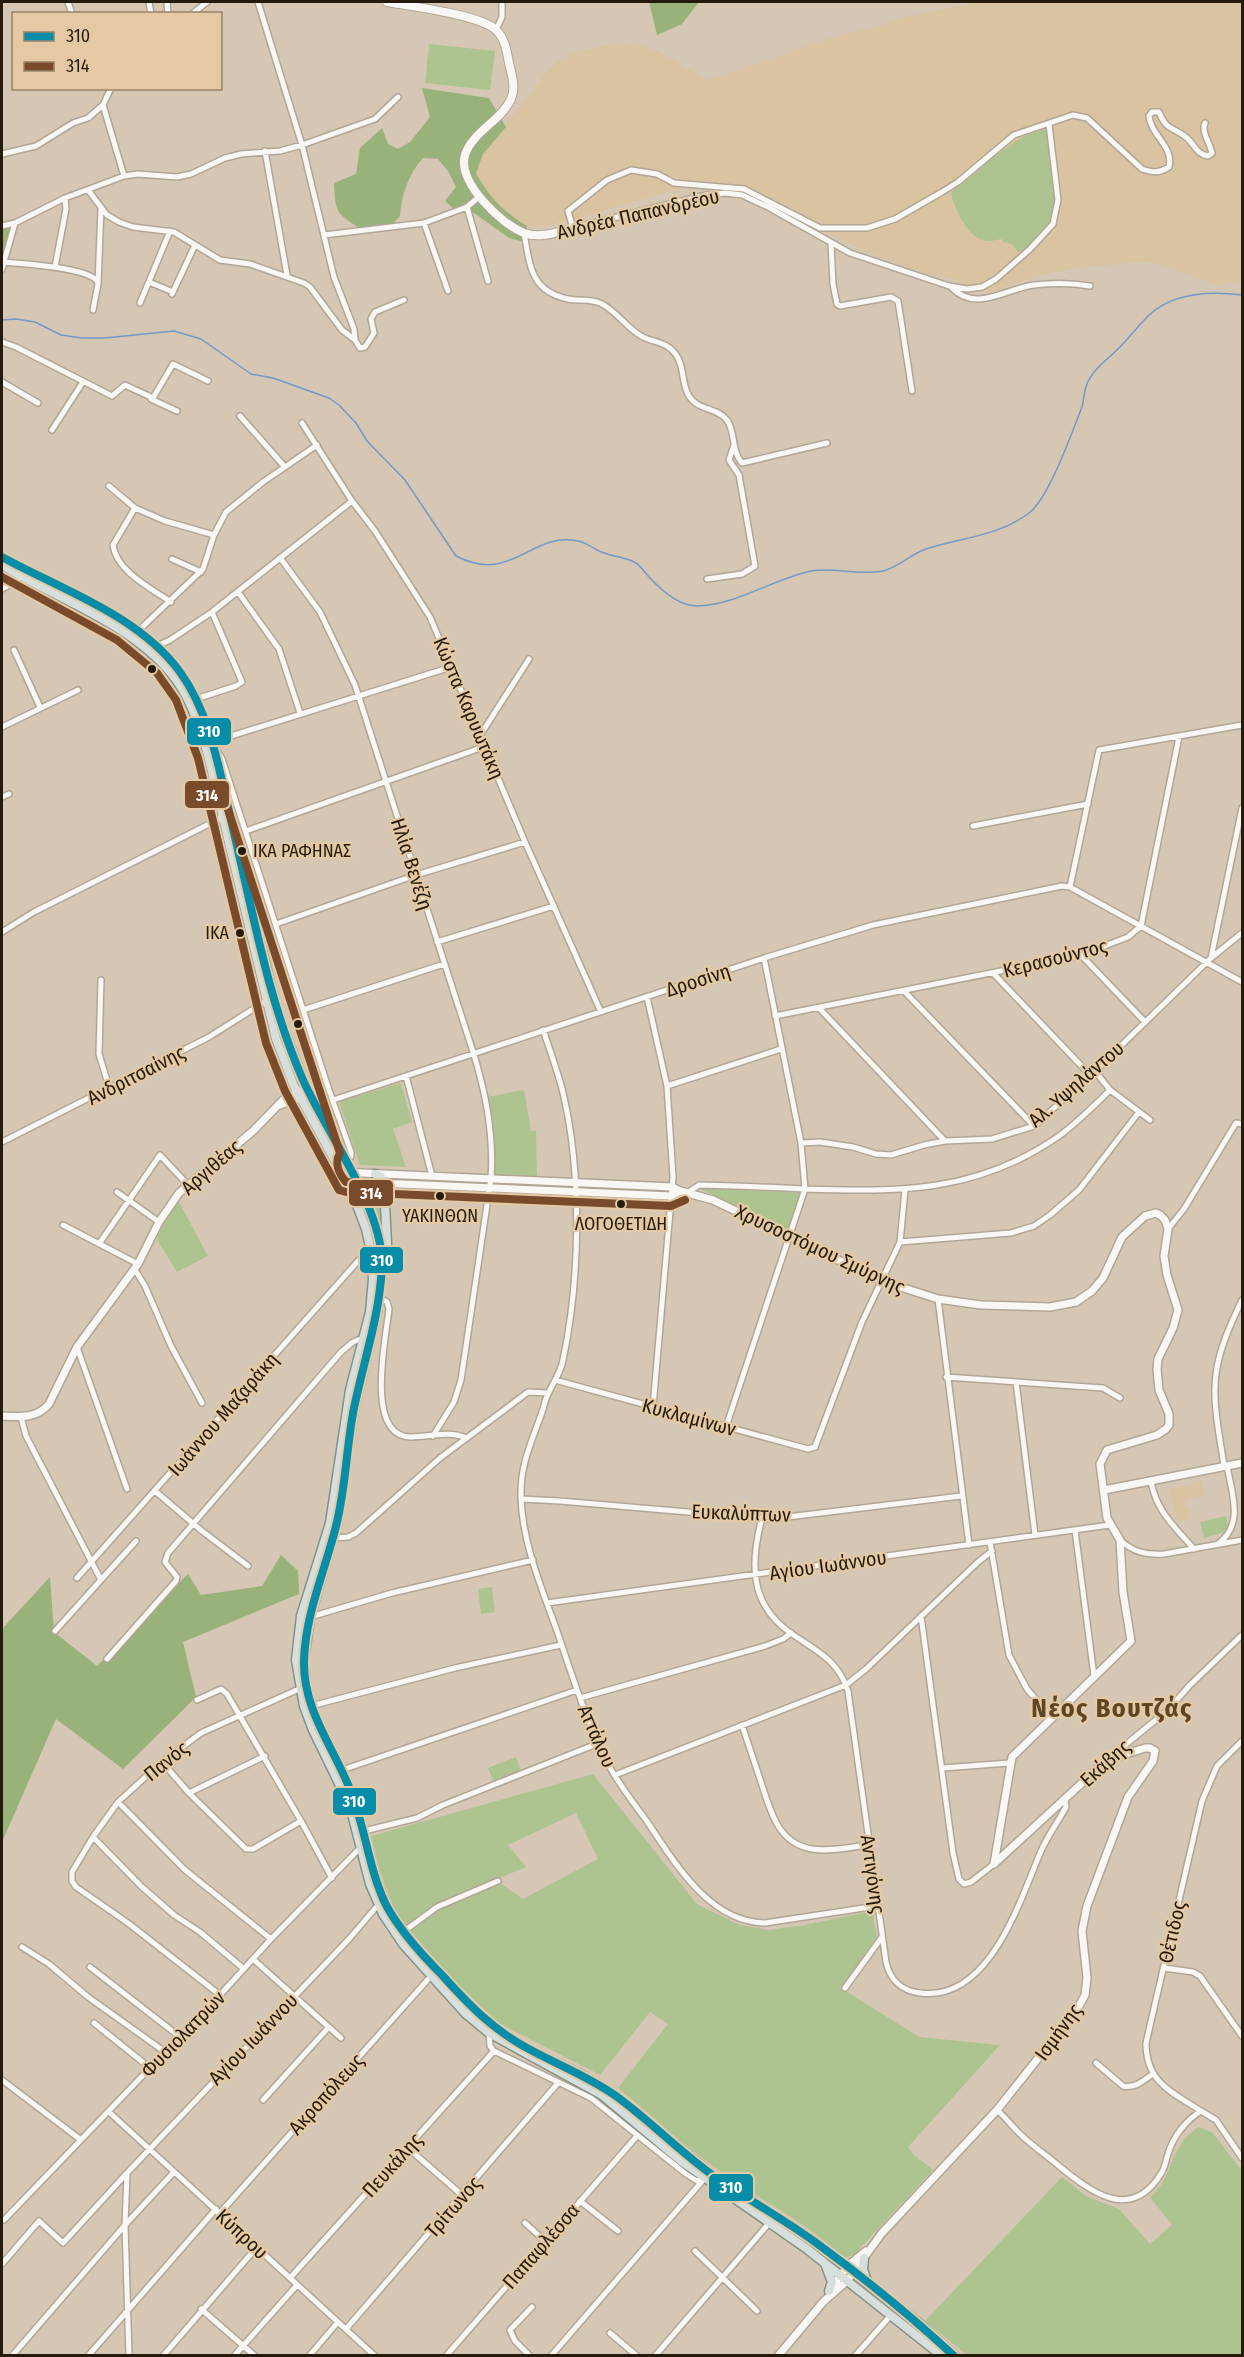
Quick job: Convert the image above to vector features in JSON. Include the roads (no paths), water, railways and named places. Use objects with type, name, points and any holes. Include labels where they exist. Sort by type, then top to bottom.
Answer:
[{"type":"main road","points":[[387,2],[402,3],[480,21],[496,30],[506,50],[513,81],[513,92],[500,115],[472,142],[465,156],[464,170],[467,179],[480,196],[503,219],[524,233]]},
{"type":"main road","name":"Ανδρέα Παπανδρέου","points":[[524,233],[543,235],[573,228]]},
{"type":"main road","points":[[2,557],[116,617],[166,668],[190,702],[208,755],[276,1040],[299,1095],[346,1182],[361,1216],[371,1251],[372,1294],[348,1399],[330,1523],[301,1616],[296,1648],[299,1689],[313,1730],[350,1806],[370,1884],[378,1905],[396,1936],[466,2014],[489,2033],[602,2095],[705,2178],[770,2222],[942,2355]]},
{"type":"main road","points":[[2,565],[156,646],[178,670],[196,699],[212,742],[273,999],[308,1091],[369,1206],[378,1234],[382,1272]]},
{"type":"main road","points":[[375,1174],[381,1177],[384,1184],[387,1252],[382,1272],[380,1298],[354,1408],[342,1498],[334,1538],[309,1617],[304,1660],[310,1706],[354,1797],[382,1894],[403,1932],[472,2008],[495,2029],[530,2050],[582,2074],[606,2089],[710,2173],[806,2236],[920,2324],[955,2355]]},
{"type":"main road","points":[[864,2258],[863,2270],[870,2286]]},
{"type":"main road","points":[[822,2261],[832,2278],[829,2291]]},
{"type":"street","points":[[194,12],[207,2]]},
{"type":"street","points":[[258,2],[302,145],[334,277],[354,329],[355,340]]},
{"type":"street","points":[[496,30],[502,17],[502,2]]},
{"type":"street","points":[[2,154],[44,143],[73,123],[88,118],[104,105],[110,90]]},
{"type":"street","points":[[2,226],[15,223],[65,198],[124,176],[138,174],[177,177],[191,174],[225,158],[265,151],[280,151],[302,145],[375,119],[398,97]]},
{"type":"street","points":[[104,105],[124,176]]},
{"type":"street","points":[[573,228],[568,211],[607,180],[631,170],[657,174],[674,183],[744,189],[820,228],[867,228],[895,219],[958,182],[1014,135],[1073,115],[1087,118],[1142,169],[1152,173],[1169,167],[1171,159],[1170,152],[1154,132],[1149,116],[1152,112],[1160,112],[1168,128],[1186,137],[1197,151],[1208,156],[1212,153],[1203,127],[1205,123]]},
{"type":"street","points":[[950,286],[967,289],[982,287],[996,279],[1030,249],[1053,224],[1058,200],[1049,124]]},
{"type":"street","points":[[265,151],[286,275]]},
{"type":"street","points":[[88,190],[101,208],[119,222],[133,228],[170,231],[220,260],[250,264],[278,275],[286,275],[310,287],[342,330],[355,340],[360,348],[365,346],[374,333],[371,319],[375,312],[404,300]]},
{"type":"street","name":"Ανδρέα Παπανδρέου","points":[[573,228],[706,195],[725,193],[742,195],[755,200],[831,244],[862,257],[950,286],[960,296],[989,299],[1019,288],[1036,285],[1090,285]]},
{"type":"street","points":[[324,236],[424,223],[467,207],[480,196]]},
{"type":"street","points":[[56,267],[63,229],[65,198]]},
{"type":"street","points":[[467,207],[488,281]]},
{"type":"street","points":[[93,310],[98,284],[101,208]]},
{"type":"street","points":[[2,269],[15,223]]},
{"type":"street","points":[[424,223],[448,291]]},
{"type":"street","points":[[140,303],[170,231]]},
{"type":"street","points":[[524,233],[532,273],[537,283],[561,297],[598,302],[640,335],[671,348],[682,369],[687,392],[691,399],[697,405],[721,414],[730,428],[736,454],[742,463],[827,442]]},
{"type":"street","points":[[831,244],[833,284],[837,304],[840,306],[891,297],[897,301],[912,391]]},
{"type":"street","points":[[149,282],[172,293],[195,245]]},
{"type":"street","points":[[4,262],[56,267],[91,275],[98,284]]},
{"type":"street","points":[[2,342],[112,396],[124,385],[177,411]]},
{"type":"street","points":[[150,398],[155,396],[173,364],[208,381]]},
{"type":"street","points":[[2,382],[38,403]]},
{"type":"street","points":[[52,430],[83,382]]},
{"type":"street","points":[[240,416],[285,466]]},
{"type":"street","name":"Κώστα Καρυωτάκη","points":[[302,423],[351,501],[375,531],[430,617],[525,842],[601,1012]]},
{"type":"street","points":[[135,635],[201,572],[214,535],[226,512],[285,466],[317,445]]},
{"type":"street","points":[[707,579],[742,574],[755,566],[739,475],[729,460],[734,445]]},
{"type":"street","points":[[109,486],[135,508],[165,521],[214,535]]},
{"type":"street","points":[[156,646],[170,640],[212,612],[351,501]]},
{"type":"street","points":[[135,508],[113,545],[114,552],[131,575],[171,602]]},
{"type":"street","points":[[172,559],[201,572]]},
{"type":"street","name":"Ηλία Βενέζη","points":[[281,559],[324,619],[346,663],[474,1055],[483,1085],[489,1119],[491,1178],[461,1380],[454,1402],[433,1436]]},
{"type":"street","points":[[2,589],[21,576]]},
{"type":"street","points":[[238,592],[279,649],[300,713]]},
{"type":"street","points":[[196,699],[242,682],[212,612]]},
{"type":"street","points":[[14,650],[40,707]]},
{"type":"street","points":[[481,734],[529,659]]},
{"type":"street","points":[[347,1162],[351,1152],[222,759],[212,742],[451,667]]},
{"type":"street","points":[[2,727],[78,690]]},
{"type":"street","points":[[1242,725],[1099,750],[1070,887],[1209,961],[1242,982]]},
{"type":"street","points":[[1141,926],[1179,737]]},
{"type":"street","points":[[246,831],[486,746]]},
{"type":"street","points":[[2,797],[9,794]]},
{"type":"street","points":[[973,826],[1088,804]]},
{"type":"street","points":[[1209,961],[1242,808]]},
{"type":"street","points":[[2,932],[41,909],[223,817]]},
{"type":"street","points":[[276,924],[416,875],[525,842]]},
{"type":"street","name":"Δροσίνη","points":[[333,1100],[764,958],[891,920],[1054,887],[1070,887]]},
{"type":"street","points":[[437,942],[554,906]]},
{"type":"street","name":"Κερασούντος","points":[[776,1016],[1081,955],[1128,937],[1141,926]]},
{"type":"street","name":"Αλ. Υψηλάντου","points":[[801,1143],[835,1144],[884,1155],[945,1141],[980,1141],[1034,1126],[1209,961],[1242,933]]},
{"type":"street","points":[[1081,955],[1145,1022]]},
{"type":"street","points":[[726,1427],[806,1189],[801,1143],[764,958]]},
{"type":"street","points":[[303,1010],[444,964]]},
{"type":"street","points":[[993,973],[1110,1090],[1149,1120]]},
{"type":"street","points":[[101,980],[99,1054],[109,1086]]},
{"type":"street","points":[[904,991],[1034,1126]]},
{"type":"street","points":[[646,997],[667,1086],[673,1177],[652,1407]]},
{"type":"street","name":"Ανδριτσαίνης","points":[[2,1142],[209,1037],[266,1001]]},
{"type":"street","points":[[819,1008],[945,1141]]},
{"type":"street","name":"Αττάλου","points":[[543,1030],[564,1098],[572,1143],[576,1192],[572,1300],[563,1361],[548,1393],[524,1460],[521,1499],[533,1560],[580,1698],[615,1775],[692,1883],[707,1899],[725,1911],[748,1921],[765,1923],[877,1906]]},
{"type":"street","points":[[667,1086],[781,1049]]},
{"type":"street","points":[[406,1076],[432,1176]]},
{"type":"street","points":[[346,1182],[671,1196],[699,1185],[864,1192],[905,1190],[973,1178],[1008,1164],[1057,1137],[1110,1090]]},
{"type":"street","points":[[299,1095],[308,1091]]},
{"type":"street","name":"Αργιθέας","points":[[21,1417],[35,1415],[49,1404],[76,1347],[136,1266],[159,1222],[179,1193],[253,1131],[280,1106],[285,1098],[299,1095]]},
{"type":"street","points":[[900,1242],[1011,1233],[1034,1226],[1079,1190],[1139,1112]]},
{"type":"street","points":[[1239,1123],[1184,1209],[1168,1229],[1164,1256],[1167,1275],[1178,1310],[1173,1328],[1158,1359],[1157,1369],[1159,1390],[1168,1414],[1169,1425],[1161,1433],[1104,1453],[1100,1464],[1110,1525],[1120,1540],[1135,1551],[1151,1554],[1242,1540]]},
{"type":"street","points":[[99,1244],[160,1155],[188,1185]]},
{"type":"street","name":"Χρυσοστόμου Σμύρνης","points":[[340,1172],[672,1187],[713,1200],[882,1281],[938,1299],[969,1305],[1050,1307],[1076,1302],[1097,1286],[1122,1237],[1139,1221],[1156,1213],[1163,1217],[1168,1229]]},
{"type":"street","points":[[882,1281],[900,1242],[905,1190]]},
{"type":"street","points":[[117,1192],[159,1222]]},
{"type":"street","points":[[63,1225],[136,1266],[171,1346],[202,1403]]},
{"type":"street","name":"Ιωάννου Μαζαράκη","points":[[77,1578],[358,1261],[371,1251]]},
{"type":"street","name":"Κυκλαμίνων","points":[[555,1380],[808,1449],[815,1447],[862,1322],[882,1281]]},
{"type":"street","points":[[380,1298],[387,1302],[389,1309],[382,1379],[383,1414],[388,1425],[397,1433],[409,1437],[458,1434],[466,1438]]},
{"type":"street","points":[[938,1299],[946,1377],[969,1545]]},
{"type":"street","points":[[1217,1544],[1230,1535],[1235,1524],[1235,1513],[1216,1407],[1216,1374],[1226,1339],[1242,1300]]},
{"type":"street","points":[[107,1659],[176,1581],[177,1577],[165,1558],[341,1352],[353,1342],[363,1338]]},
{"type":"street","points":[[76,1347],[127,1489]]},
{"type":"street","points":[[946,1377],[1102,1388],[1120,1398]]},
{"type":"street","points":[[1016,1382],[1035,1535]]},
{"type":"street","points":[[334,1538],[348,1537],[356,1533],[466,1438],[528,1392],[548,1393]]},
{"type":"street","points":[[2,1416],[21,1417],[26,1436],[101,1580]]},
{"type":"street","points":[[1104,1490],[1242,1463]]},
{"type":"street","points":[[1151,1481],[1160,1509],[1194,1549]]},
{"type":"street","points":[[155,1491],[194,1525],[248,1566]]},
{"type":"street","name":"Ευκαλύπτων","points":[[521,1499],[775,1518],[961,1496]]},
{"type":"street","name":"Αντιγόνης","points":[[762,1518],[754,1549],[754,1575],[770,1613],[791,1633],[828,1657],[846,1685],[852,1713],[882,1937],[888,1971],[897,1984],[909,1991],[926,1994],[940,1992],[976,1974],[990,1959],[1003,1936],[1043,1846],[1066,1807],[1065,1800]]},
{"type":"street","name":"Αγίου Ιωάννου","points":[[547,1603],[1110,1525]]},
{"type":"street","points":[[1075,1530],[1094,1676]]},
{"type":"street","points":[[55,1631],[136,1540]]},
{"type":"street","points":[[994,1864],[1010,1763],[1014,1755],[1131,1641],[1123,1592],[1120,1540]]},
{"type":"street","points":[[990,1542],[1009,1655],[1027,1689],[1052,1718]]},
{"type":"street","points":[[615,1775],[846,1685],[992,1551]]},
{"type":"street","points":[[309,1617],[392,1593],[533,1560]]},
{"type":"street","points":[[921,1616],[943,1768],[1010,1763]]},
{"type":"street","points":[[580,1698],[765,1646],[783,1640],[791,1633]]},
{"type":"street","name":"Εκάβης","points":[[943,1768],[957,1872],[964,1884],[971,1882],[994,1864],[1107,1760],[1168,1710],[1190,1685],[1242,1635]]},
{"type":"street","points":[[310,1706],[455,1668],[561,1645]]},
{"type":"street","points":[[197,1700],[221,1689],[227,1694],[265,1756],[332,1878]]},
{"type":"street","name":"Πανός","points":[[220,1995],[128,1923],[76,1887],[72,1872],[93,1836],[118,1802],[162,1762],[201,1733],[299,1689]]},
{"type":"street","points":[[342,1770],[577,1690]]},
{"type":"street","points":[[742,1725],[773,1819],[788,1838],[798,1845],[813,1849],[868,1845]]},
{"type":"street","name":"Θέτιδος","points":[[1153,2074],[1146,2054],[1146,2043],[1202,1801],[1217,1766],[1242,1741]]},
{"type":"street","points":[[364,1831],[417,1818],[450,1802],[599,1743]]},
{"type":"street","name":"Ισμήνης","points":[[870,2248],[948,2160],[997,2110],[1064,2028],[1084,1995],[1087,1978],[1082,1931],[1087,1906],[1130,1791],[1152,1764],[1156,1754],[1152,1748],[1145,1748],[1107,1760]]},
{"type":"street","points":[[189,1793],[265,1756]]},
{"type":"street","points":[[162,1762],[189,1793],[246,1849],[249,1850],[301,1821]]},
{"type":"street","points":[[118,1802],[185,1870],[271,1939]]},
{"type":"street","points":[[93,1836],[142,1887],[244,1969]]},
{"type":"street","name":"Φυσιολατρών","points":[[3,2220],[361,1847]]},
{"type":"street","points":[[403,1932],[443,1904],[498,1881]]},
{"type":"street","name":"Αγίου Ιωάννου","points":[[2,2264],[39,2221],[63,2243],[349,1939],[378,1905]]},
{"type":"street","points":[[845,1988],[882,1937]]},
{"type":"street","points":[[22,1947],[49,1964],[88,1997],[165,2052]]},
{"type":"street","points":[[253,1959],[341,2038]]},
{"type":"street","points":[[90,1967],[180,2037]]},
{"type":"street","points":[[1164,1968],[1194,1972],[1200,1976],[1242,2037]]},
{"type":"street","name":"Ακροπόλεως","points":[[88,2355],[431,1976]]},
{"type":"street","points":[[94,2023],[150,2068]]},
{"type":"street","points":[[1237,2030],[1242,2024]]},
{"type":"street","points":[[263,2100],[328,2028]]},
{"type":"street","points":[[489,2033],[490,2046],[494,2051],[591,2098],[686,2174],[698,2181],[705,2178]]},
{"type":"street","name":"Πευκάλης","points":[[290,2278],[494,2051]]},
{"type":"street","points":[[1096,2063],[1123,2086],[1128,2087],[1134,2086],[1153,2074],[1162,2086],[1216,2120],[1242,2158]]},
{"type":"street","points":[[2,2080],[81,2140]]},
{"type":"street","name":"Τρίτωνος","points":[[346,2329],[463,2196],[558,2083]]},
{"type":"street","points":[[997,2110],[1020,2134],[1081,2184],[1099,2195],[1117,2200],[1127,2200],[1147,2190],[1162,2172],[1168,2153],[1183,2127],[1201,2111]]},
{"type":"street","name":"Κύπρου","points":[[109,2112],[373,2355]]},
{"type":"street","name":"Παπαφλέσσα","points":[[446,2355],[637,2136]]},
{"type":"street","points":[[408,2148],[463,2196]]},
{"type":"street","points":[[12,2355],[125,2224],[174,2172]]},
{"type":"street","points":[[127,2173],[125,2224],[129,2355]]},
{"type":"street","points":[[551,2355],[705,2178]]},
{"type":"street","points":[[580,2201],[618,2231]]},
{"type":"street","points":[[655,2355],[770,2222]]},
{"type":"street","points":[[525,2223],[545,2241]]},
{"type":"street","points":[[163,2355],[256,2248]]},
{"type":"street","points":[[778,2355],[870,2248]]},
{"type":"street","points":[[850,2271],[864,2258],[870,2248]]},
{"type":"street","points":[[695,2251],[757,2311]]},
{"type":"street","points":[[824,2301],[829,2291],[844,2279]]},
{"type":"street","points":[[234,2355],[297,2285]]},
{"type":"street","points":[[530,2355],[515,2341],[510,2330],[532,2307]]},
{"type":"street","points":[[201,2309],[255,2355]]},
{"type":"street","points":[[855,2355],[891,2314]]},
{"type":"street","points":[[309,2355],[338,2322]]},
{"type":"street","points":[[610,2333],[637,2355]]},
{"type":"waterway","points":[[2,320],[16,319],[35,322],[61,335],[82,338],[174,331],[201,339],[251,374],[273,378],[329,398],[339,405],[356,423],[367,441],[405,480],[456,556],[475,563],[492,564],[507,561],[547,543],[562,540],[578,541],[604,553],[636,563],[670,596],[683,603],[697,606],[712,605],[741,597],[811,571],[865,573],[883,571],[926,549],[992,532],[1017,521],[1037,505],[1052,479],[1082,407],[1085,389],[1090,379],[1148,316],[1169,302],[1192,295],[1217,293],[1242,295]]},
{"type":"place","name":"ΙΚΑ ΡΑΦΗΝΑΣ","points":[[242,851]]},
{"type":"place","name":"ΙΚΑ","points":[[240,933]]},
{"type":"place","name":"ΥΑΚΙΝΘΩΝ","points":[[440,1196]]},
{"type":"place","name":"ΛΟΓΟΘΕΤΙΔΗ","points":[[621,1204]]},
{"type":"district","name":"Νέος Βουτζάς","points":[[1112,1708]]}]
